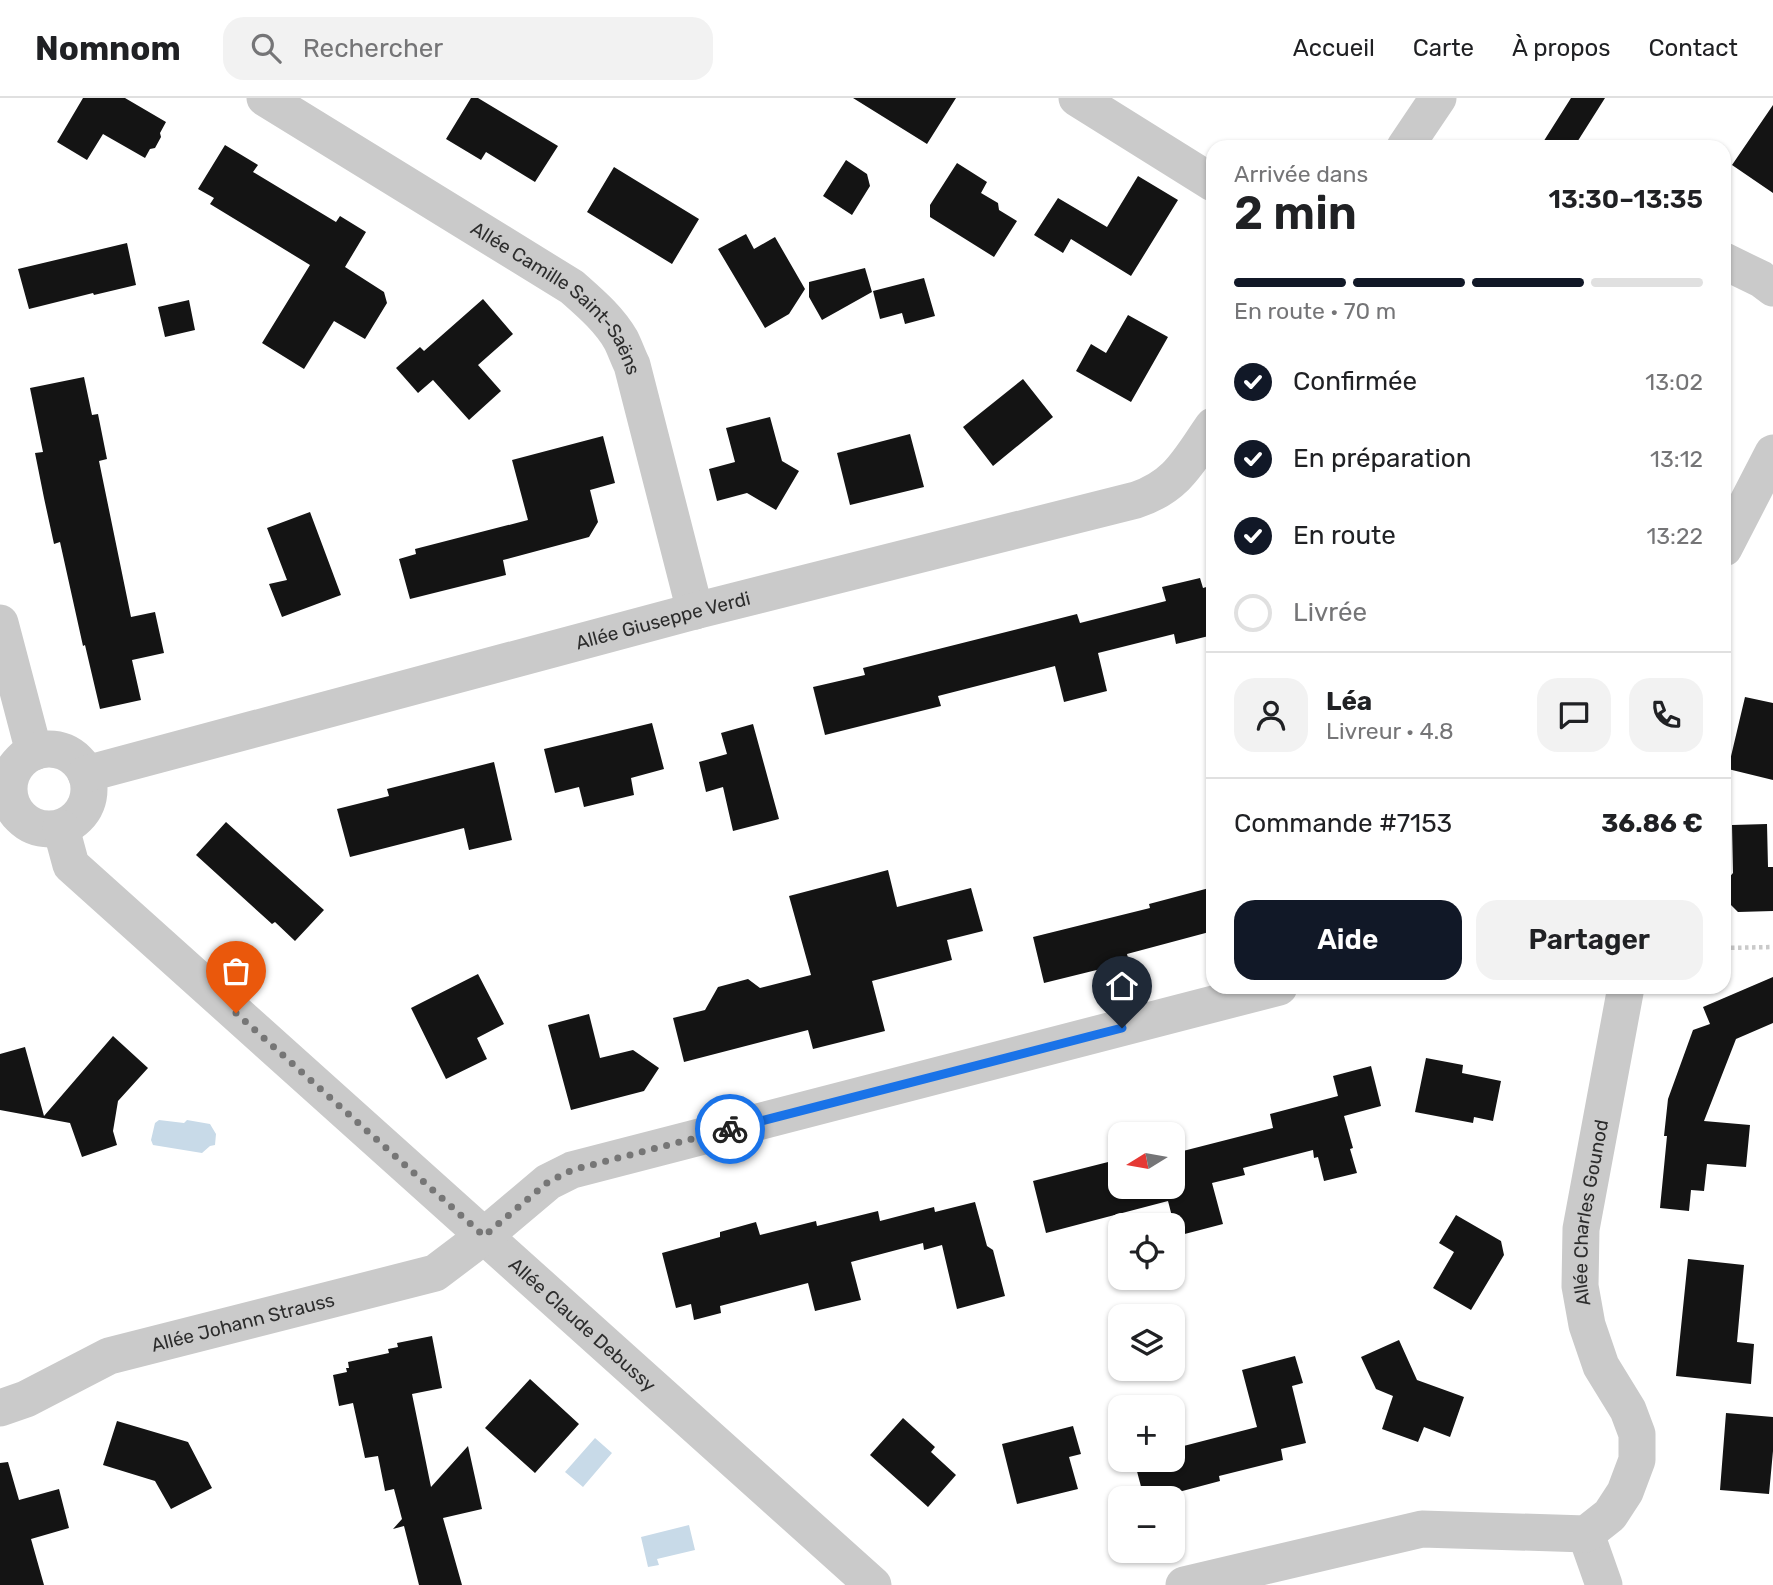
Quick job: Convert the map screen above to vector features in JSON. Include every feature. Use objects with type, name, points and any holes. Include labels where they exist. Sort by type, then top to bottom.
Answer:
[{"type":"street","name":"Allée Camille Saint-Saëns","points":[[265,98],[572,288],[607,321],[621,340],[632,365],[695,611]]},
{"type":"street","points":[[1077,98],[1206,179]]},
{"type":"street","points":[[1410,140],[1438,98]]},
{"type":"street","points":[[1731,264],[1773,288]]},
{"type":"street","name":"Allée Giuseppe Verdi","points":[[86,774],[695,611],[1136,500],[1153,494],[1178,475],[1206,436]]},
{"type":"street","points":[[1731,534],[1773,453]]},
{"type":"street","points":[[0,623],[34,752]]},
{"type":"street","points":[[49,749],[64,752],[77,760],[86,774],[89,790],[86,806],[76,820],[61,828],[46,830],[29,825],[18,815],[4,788],[21,760],[34,752],[49,749]]},
{"type":"street","name":"Allée Claude Debussy","points":[[61,828],[71,865],[873,1585]]},
{"type":"street","name":"Allée Johann Strauss","points":[[0,1408],[26,1399],[109,1356],[435,1273],[548,1182],[572,1170],[1252,994]]},
{"type":"street","name":"Allée Charles Gounod","points":[[1586,1534],[1609,1515],[1625,1492],[1637,1460],[1637,1434],[1628,1410],[1601,1366],[1587,1325],[1580,1286],[1581,1228],[1625,994]]},
{"type":"street","points":[[1184,1585],[1422,1529],[1586,1534],[1604,1585]]},
{"type":"path","points":[[1731,948],[1773,947]]},
{"type":"water","points":[[159,1120],[184,1123],[187,1120],[210,1124],[216,1134],[215,1145],[202,1153],[153,1145],[151,1140],[155,1123]]},
{"type":"water","points":[[595,1438],[612,1453],[583,1487],[565,1472]]},
{"type":"water","points":[[689,1525],[695,1550],[657,1559],[659,1565],[648,1567],[641,1537]]},
{"type":"building","points":[[83,98],[125,98],[166,122],[155,148],[150,149],[145,158],[103,134],[87,160],[57,142]]},
{"type":"building","points":[[471,98],[478,98],[558,146],[535,182],[486,152],[481,160],[446,139]]},
{"type":"building","points":[[853,98],[956,98],[927,144]]},
{"type":"building","points":[[1571,98],[1605,98],[1578,140],[1544,140]]},
{"type":"building","points":[[1773,105],[1773,193],[1732,165]]},
{"type":"building","points":[[225,145],[258,165],[253,172],[336,222],[340,216],[366,232],[345,267],[384,292],[387,303],[365,339],[334,321],[304,369],[262,343],[310,265],[210,204],[214,198],[198,189]]},
{"type":"building","points":[[846,160],[867,174],[870,186],[852,215],[823,196]]},
{"type":"building","points":[[957,163],[987,182],[981,193],[998,203],[999,210],[1017,221],[994,257],[930,217],[930,205]]},
{"type":"building","points":[[614,167],[699,219],[672,264],[587,212]]},
{"type":"building","points":[[1138,176],[1178,200],[1131,276],[1071,239],[1063,253],[1034,235],[1058,198],[1107,227]]},
{"type":"building","points":[[746,234],[754,249],[775,237],[805,289],[789,314],[765,328],[718,249]]},
{"type":"building","points":[[127,243],[136,285],[29,309],[18,269]]},
{"type":"building","points":[[865,268],[872,292],[822,320],[809,297],[809,282]]},
{"type":"building","points":[[924,278],[935,316],[905,324],[902,313],[880,319],[873,291]]},
{"type":"building","points":[[483,299],[513,334],[478,365],[501,391],[469,420],[433,380],[418,393],[396,368],[420,347],[424,351]]},
{"type":"building","points":[[189,300],[195,330],[165,337],[158,307]]},
{"type":"building","points":[[1128,315],[1168,337],[1131,402],[1076,371],[1091,344],[1106,353]]},
{"type":"building","points":[[84,377],[92,415],[98,414],[107,459],[99,461],[131,617],[155,612],[164,653],[132,660],[141,700],[100,709],[60,542],[54,544],[35,453],[43,452],[30,388]]},
{"type":"building","points":[[1023,379],[1053,417],[993,466],[963,427]]},
{"type":"building","points":[[770,417],[782,461],[799,471],[776,510],[747,493],[717,501],[709,469],[735,462],[726,428]]},
{"type":"building","points":[[910,434],[924,487],[850,505],[837,453]]},
{"type":"building","points":[[603,436],[615,483],[590,490],[598,522],[589,537],[503,560],[506,575],[410,599],[399,559],[416,554],[415,549],[528,520],[512,460]]},
{"type":"building","points":[[310,512],[341,595],[282,617],[269,584],[287,580],[267,528]]},
{"type":"building","points":[[1200,578],[1203,588],[1206,587],[1206,637],[1176,644],[1174,634],[1098,653],[1107,691],[1064,702],[1055,666],[938,696],[941,706],[825,735],[813,687],[865,675],[863,668],[1077,614],[1080,623],[1166,601],[1162,587]]},
{"type":"building","points":[[1745,697],[1773,703],[1773,780],[1731,770],[1731,756]]},
{"type":"building","points":[[652,723],[664,769],[631,778],[634,795],[584,807],[579,787],[555,793],[544,749]]},
{"type":"building","points":[[753,724],[779,819],[733,831],[723,787],[706,792],[699,762],[727,754],[721,733]]},
{"type":"building","points":[[494,762],[512,840],[469,850],[464,828],[350,857],[337,809],[389,796],[387,789]]},
{"type":"building","points":[[226,822],[324,910],[295,941],[275,922],[272,924],[196,855]]},
{"type":"building","points":[[1767,824],[1768,867],[1773,867],[1773,911],[1738,912],[1731,905],[1732,825]]},
{"type":"building","points":[[888,870],[897,907],[971,888],[983,931],[947,940],[952,960],[872,981],[885,1031],[813,1049],[808,1030],[684,1062],[673,1018],[705,1010],[718,987],[748,979],[760,988],[811,975],[789,896]]},
{"type":"building","points":[[1206,889],[1206,933],[1127,954],[1129,962],[1044,983],[1033,937],[1150,908],[1149,904]]},
{"type":"building","points":[[478,974],[504,1024],[477,1038],[487,1059],[446,1079],[411,1008]]},
{"type":"building","points":[[1773,977],[1773,1023],[1736,1039],[1704,1121],[1750,1125],[1746,1167],[1707,1164],[1704,1191],[1691,1190],[1689,1211],[1660,1208],[1668,1099],[1693,1030],[1710,1024],[1703,1007]]},
{"type":"building","points":[[589,1014],[600,1058],[633,1050],[659,1068],[644,1091],[571,1110],[548,1025]]},
{"type":"building","points":[[113,1036],[148,1068],[118,1101],[113,1131],[117,1145],[82,1157],[70,1123],[0,1110],[0,1054],[25,1047],[44,1116]]},
{"type":"building","points":[[1426,1058],[1463,1065],[1462,1073],[1501,1081],[1493,1121],[1474,1117],[1473,1123],[1415,1112]]},
{"type":"building","points":[[1371,1066],[1381,1106],[1344,1116],[1357,1173],[1324,1181],[1318,1157],[1314,1158],[1313,1150],[1243,1168],[1245,1175],[1212,1183],[1223,1224],[1185,1234],[1185,1213],[1171,1213],[1168,1201],[1122,1213],[1108,1213],[1108,1217],[1046,1233],[1033,1181],[1108,1162],[1108,1199],[1185,1199],[1185,1150],[1273,1128],[1270,1114],[1338,1096],[1333,1076]]},
{"type":"building","points":[[975,1202],[987,1246],[993,1250],[1005,1296],[957,1309],[942,1245],[924,1250],[923,1243],[851,1262],[861,1300],[815,1311],[808,1283],[720,1306],[721,1313],[694,1320],[691,1304],[676,1308],[662,1253],[720,1237],[720,1232],[756,1222],[760,1235],[816,1221],[817,1226],[878,1211],[880,1221],[934,1207],[935,1212]]},
{"type":"building","points":[[1456,1215],[1501,1241],[1504,1255],[1471,1310],[1433,1288],[1454,1252],[1439,1243]]},
{"type":"building","points":[[1688,1259],[1744,1265],[1737,1342],[1754,1344],[1751,1384],[1676,1376]]},
{"type":"building","points":[[432,1336],[442,1388],[412,1394],[431,1487],[468,1446],[482,1509],[443,1518],[462,1585],[419,1585],[404,1526],[393,1529],[402,1519],[394,1489],[385,1491],[378,1456],[365,1458],[353,1403],[339,1406],[333,1375],[347,1372],[348,1362],[389,1353],[388,1349],[398,1347],[397,1343]]},
{"type":"building","points":[[1399,1340],[1417,1380],[1464,1397],[1450,1437],[1424,1427],[1418,1442],[1382,1429],[1393,1396],[1376,1389],[1361,1357]]},
{"type":"building","points":[[1295,1356],[1303,1383],[1292,1386],[1306,1443],[1281,1449],[1283,1460],[1219,1476],[1220,1481],[1185,1490],[1185,1486],[1141,1486],[1137,1472],[1185,1472],[1185,1446],[1257,1427],[1242,1370]]},
{"type":"building","points":[[530,1379],[579,1424],[535,1473],[485,1428]]},
{"type":"building","points":[[1726,1413],[1773,1417],[1769,1494],[1720,1490]]},
{"type":"building","points":[[903,1418],[935,1447],[931,1452],[956,1475],[928,1507],[870,1455]]},
{"type":"building","points":[[117,1421],[188,1442],[212,1488],[171,1509],[155,1481],[103,1465]]},
{"type":"building","points":[[1073,1426],[1081,1454],[1069,1457],[1078,1489],[1017,1504],[1002,1444]]},
{"type":"building","points":[[8,1462],[19,1500],[59,1489],[69,1528],[31,1539],[44,1585],[0,1585],[0,1463]]},
{"type":"way so far","points":[[236,1013],[484,1236],[548,1182],[572,1170],[730,1129]]},
{"type":"route","points":[[730,1129],[1122,1028]]}]
